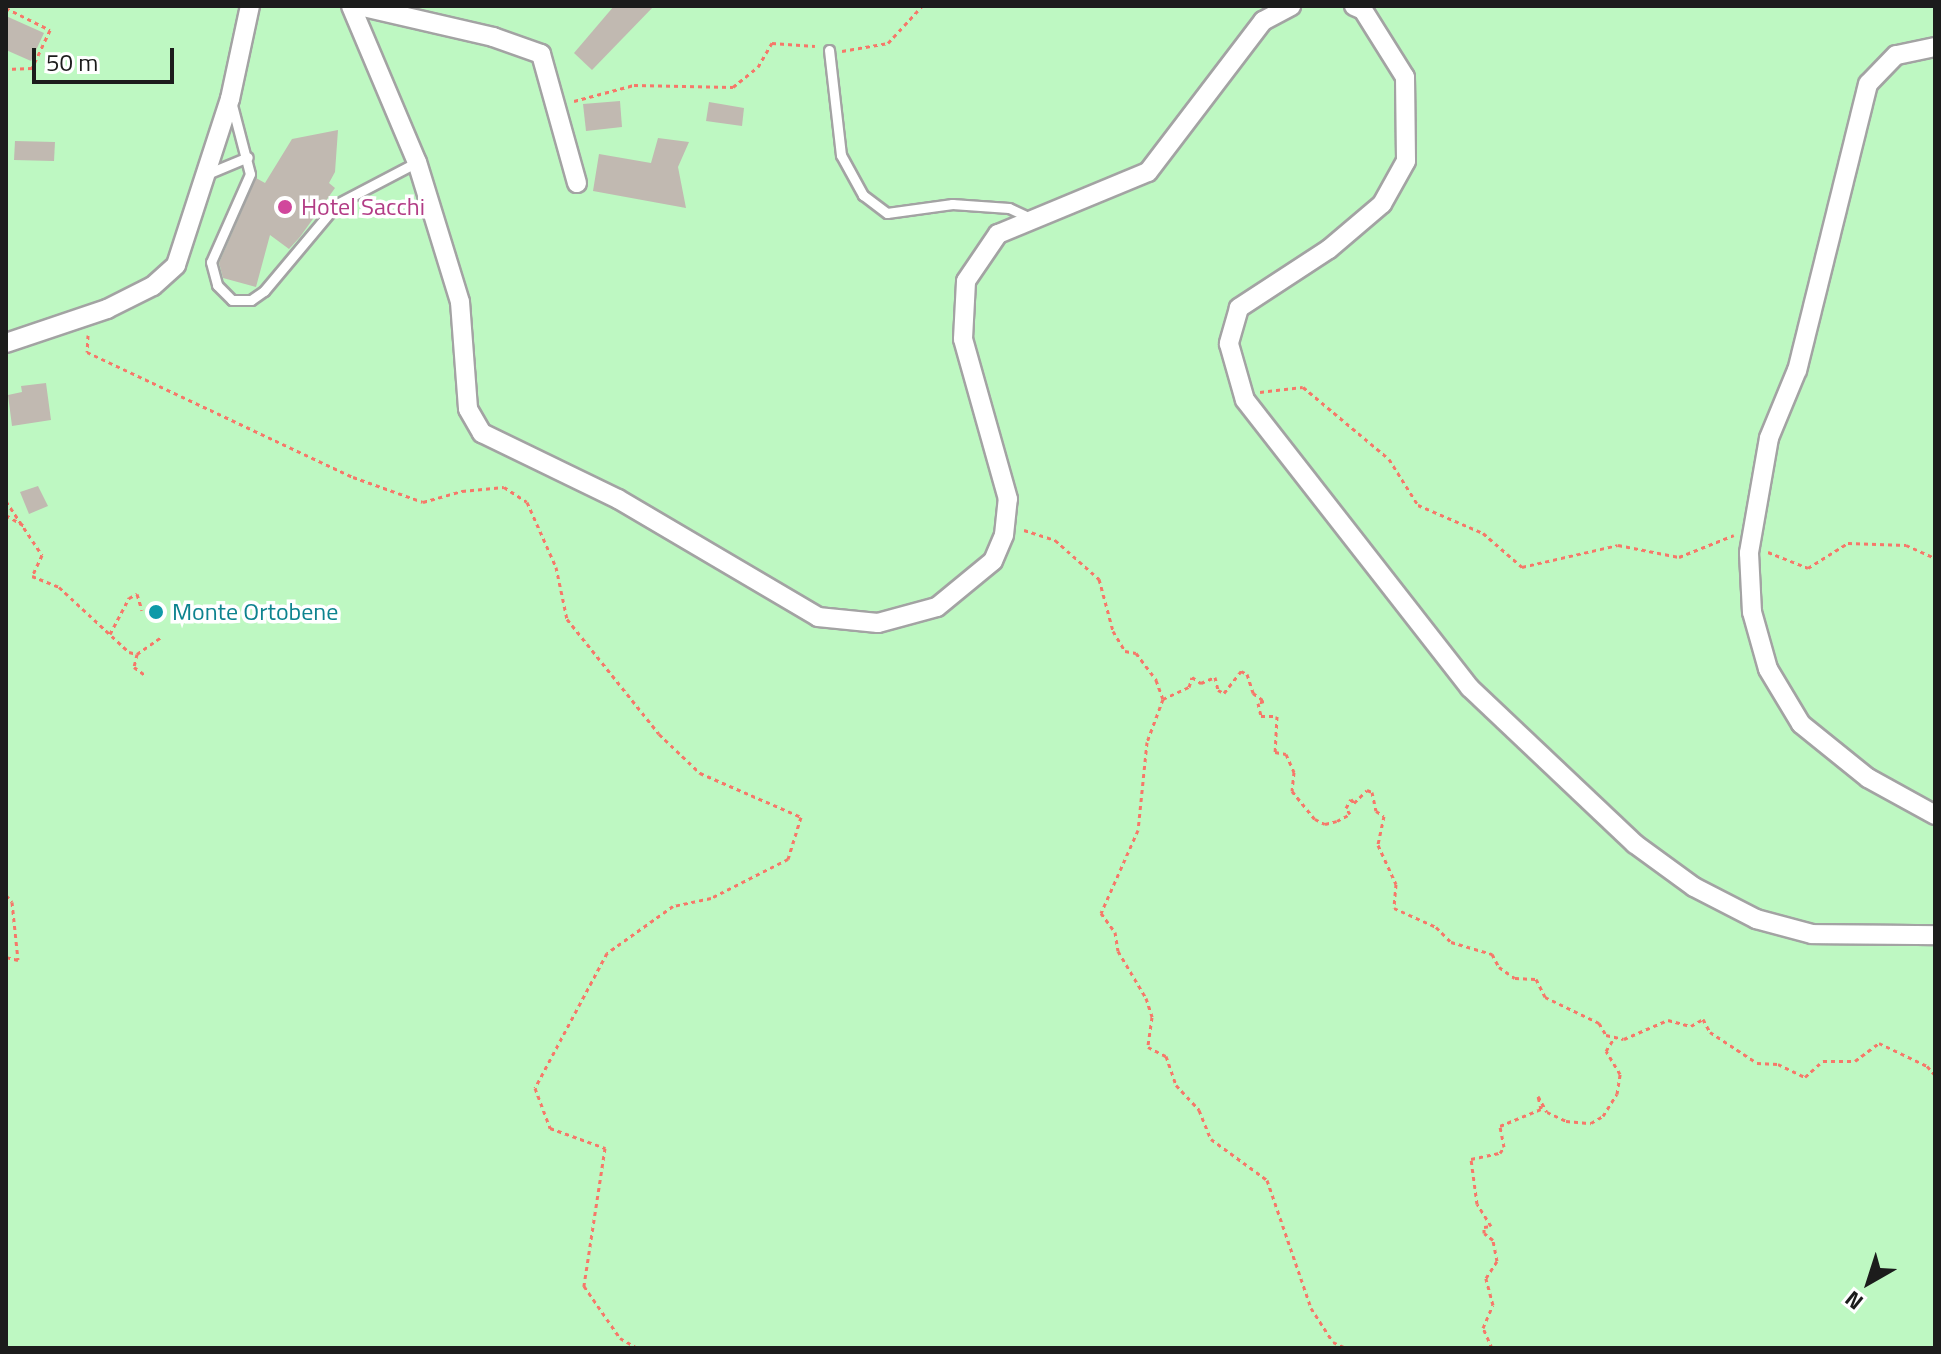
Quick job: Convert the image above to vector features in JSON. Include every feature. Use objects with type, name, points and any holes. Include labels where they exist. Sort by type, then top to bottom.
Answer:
[{"type":"street","points":[[6,343],[89,314],[153,286],[176,265],[230,99],[250,6]]},
{"type":"street","points":[[351,6],[417,162],[460,302],[468,409],[482,433],[618,499],[818,617],[878,623],[937,607],[993,561],[1005,527],[1008,499],[963,339],[966,281],[998,234],[1148,172],[1263,21],[1291,6]]},
{"type":"street","points":[[359,6],[493,37],[541,54],[577,183]]},
{"type":"street","points":[[1354,6],[1363,10],[1405,77],[1406,161],[1382,204],[1317,258],[1239,308],[1229,344],[1245,400],[1470,688],[1635,844],[1694,887],[1756,919],[1812,934],[1935,935]]},
{"type":"street","points":[[1935,47],[1896,55],[1868,84],[1797,370],[1769,438],[1749,553],[1752,612],[1768,669],[1801,724],[1868,778],[1935,815]]},
{"type":"lane","points":[[829,50],[841,155],[863,195],[887,213],[952,204],[1009,208],[1036,220]]},
{"type":"lane","points":[[230,99],[248,157],[250,174],[211,262],[217,285],[232,300],[251,300],[264,291],[337,204],[417,162]]},
{"type":"lane","points":[[204,173],[248,157]]},
{"type":"path","points":[[558,113],[576,100],[634,85],[733,87],[758,67],[772,43],[797,42],[851,53],[863,44],[888,43],[922,6]]},
{"type":"path","points":[[6,8],[50,30],[32,68],[6,69]]},
{"type":"path","points":[[89,314],[87,352],[353,477],[423,502],[462,491],[504,487],[527,502],[556,567],[567,619],[659,734],[700,773],[801,817],[788,859],[711,898],[673,906],[607,953],[535,1088],[550,1128],[605,1148],[584,1286],[620,1338],[637,1348]]},
{"type":"path","points":[[1245,400],[1270,388],[1303,387],[1389,459],[1418,505],[1483,533],[1522,567],[1618,545],[1679,557],[1754,527],[1766,551],[1808,568],[1848,543],[1906,545],[1935,558]]},
{"type":"path","points":[[6,501],[42,555],[32,576],[59,587],[110,634],[137,654]]},
{"type":"path","points":[[6,515],[27,529]]},
{"type":"path","points":[[1005,527],[1031,530],[1055,540],[1099,579],[1113,631],[1125,651],[1136,653],[1156,680],[1163,699],[1147,742],[1138,830],[1101,913],[1115,932],[1118,951],[1146,998],[1152,1017],[1148,1047],[1166,1056],[1176,1085],[1199,1110],[1211,1139],[1267,1180],[1311,1308],[1333,1342],[1346,1348]]},
{"type":"path","points":[[110,634],[129,598],[137,594],[142,610]]},
{"type":"path","points":[[145,675],[134,667],[137,654],[161,637]]},
{"type":"path","points":[[1163,699],[1189,687],[1192,677],[1201,683],[1215,677],[1218,690],[1224,693],[1241,671],[1247,674],[1253,693],[1264,701],[1258,703],[1261,716],[1277,716],[1272,741],[1275,752],[1286,754],[1294,772],[1292,791],[1305,811],[1325,824],[1350,814],[1346,808],[1351,799],[1354,803],[1367,790],[1372,792],[1376,811],[1384,816],[1378,845],[1396,884],[1394,908],[1436,927],[1451,942],[1492,954],[1499,967],[1515,978],[1536,979],[1545,997],[1576,1008],[1615,1038],[1624,1039],[1668,1020],[1691,1026],[1703,1019],[1710,1032],[1757,1063],[1778,1064],[1805,1077],[1823,1061],[1855,1061],[1879,1043],[1927,1066],[1935,1075]]},
{"type":"path","points":[[6,895],[12,902],[18,960],[6,957]]},
{"type":"path","points":[[1492,1348],[1483,1328],[1493,1305],[1486,1278],[1497,1261],[1493,1240],[1484,1233],[1491,1226],[1477,1204],[1471,1159],[1500,1153],[1504,1147],[1500,1126],[1541,1109],[1538,1096],[1547,1112],[1566,1121],[1591,1123],[1603,1116],[1617,1094],[1620,1074],[1606,1051],[1615,1038]]},
{"type":"green space","name":"Monte Ortobene","points":[[6,6],[1935,6],[1935,1348],[6,1348]]},
{"type":"building","points":[[614,6],[654,6],[592,70],[574,53]]},
{"type":"building","points":[[6,16],[44,33],[31,61],[6,50]]},
{"type":"building","points":[[620,101],[622,127],[586,131],[583,104]]},
{"type":"building","points":[[709,102],[744,108],[742,126],[706,121]]},
{"type":"building","name":"Hotel Sacchi","points":[[338,130],[335,172],[329,183],[335,188],[300,237],[289,249],[270,235],[256,287],[223,278],[219,263],[256,178],[265,183],[292,139]]},
{"type":"building","points":[[658,138],[689,142],[678,167],[686,208],[593,191],[599,154],[651,163]]},
{"type":"building","points":[[15,141],[55,142],[54,161],[14,160]]},
{"type":"building","points":[[46,383],[51,420],[12,426],[8,395],[22,392],[21,386]]},
{"type":"building","points":[[38,486],[48,506],[29,514],[20,492]]},
{"type":"place","name":"Hotel Sacchi","points":[[285,207]]},
{"type":"place","name":"Monte Ortobene","points":[[156,612]]}]
